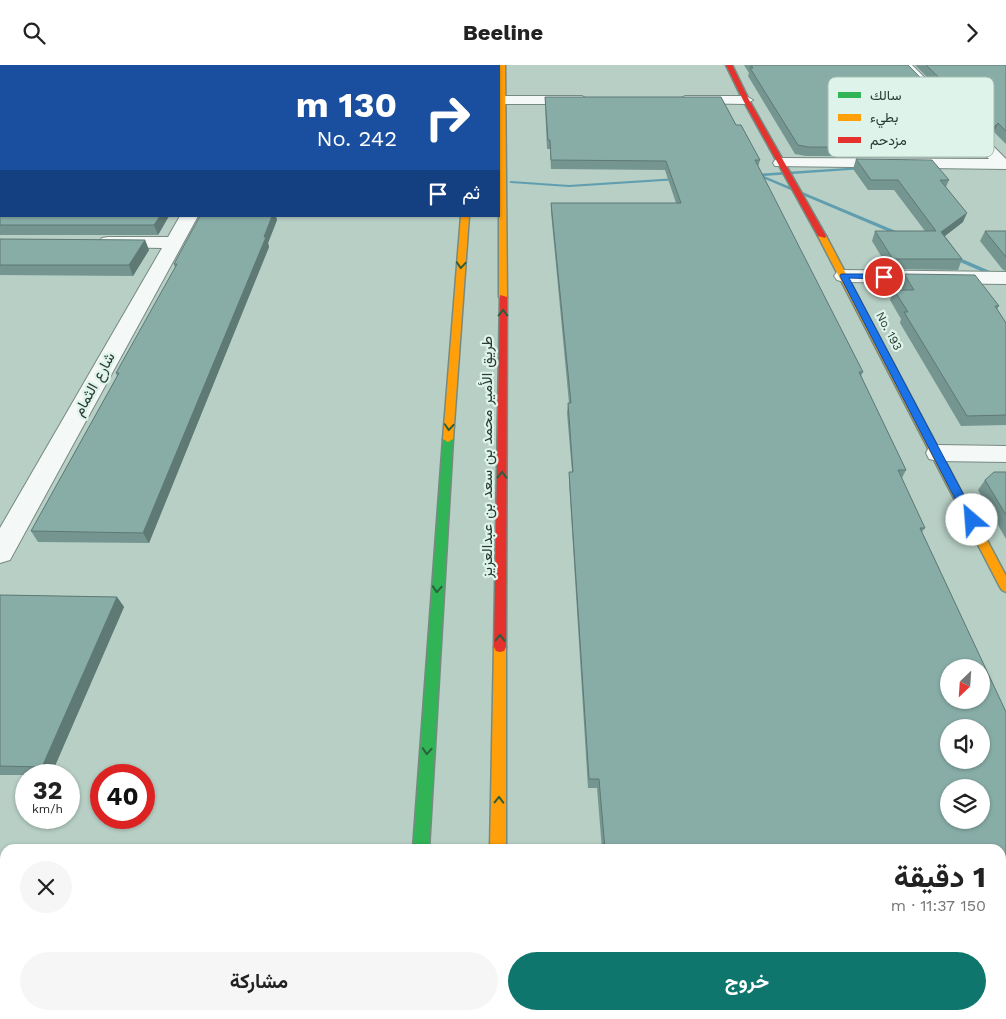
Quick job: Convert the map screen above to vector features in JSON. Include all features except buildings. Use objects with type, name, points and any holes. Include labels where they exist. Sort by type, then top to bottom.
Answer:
[{"type":"main road","name":"طريق الأمير محمد بن سعد بن عبدالعزيز","points":[[498,844],[503,392],[502,65]]},
{"type":"main road","name":"No. 193","points":[[729,65],[746,100],[844,276],[938,453],[1006,587]]},
{"type":"main road","name":"طريق الأمير محمد بن سعد بن عبدالعزيز","points":[[421,844],[465,217]]},
{"type":"street","points":[[905,65],[917,77]]},
{"type":"street","points":[[502,100],[600,100]]},
{"type":"street","points":[[668,100],[746,100]]},
{"type":"street","points":[[994,154],[1004,164]]},
{"type":"street","points":[[782,163],[1004,164]]},
{"type":"street","name":"شارع الثمام","points":[[0,552],[188,217]]},
{"type":"street","points":[[87,242],[174,243]]},
{"type":"street","points":[[844,276],[1006,278]]},
{"type":"street","points":[[938,453],[1006,454]]},
{"type":"waterway","points":[[753,175],[862,168]]},
{"type":"waterway","points":[[759,175],[901,235]]},
{"type":"waterway","points":[[511,182],[569,186],[677,179]]},
{"type":"waterway","points":[[953,257],[1006,280]]},
{"type":"traffic: fast","points":[[421,844],[448,439]]},
{"type":"traffic: slow","points":[[502,65],[503,297]]},
{"type":"traffic: slow","points":[[448,439],[465,217]]},
{"type":"traffic: slow","points":[[822,236],[1006,587]]},
{"type":"traffic: slow","points":[[498,844],[500,647]]},
{"type":"traffic: jam","points":[[729,65],[746,100],[822,236]]},
{"type":"traffic: jam","points":[[500,647],[503,297]]},
{"type":"route","points":[[884,277],[844,276],[972,520]]}]
